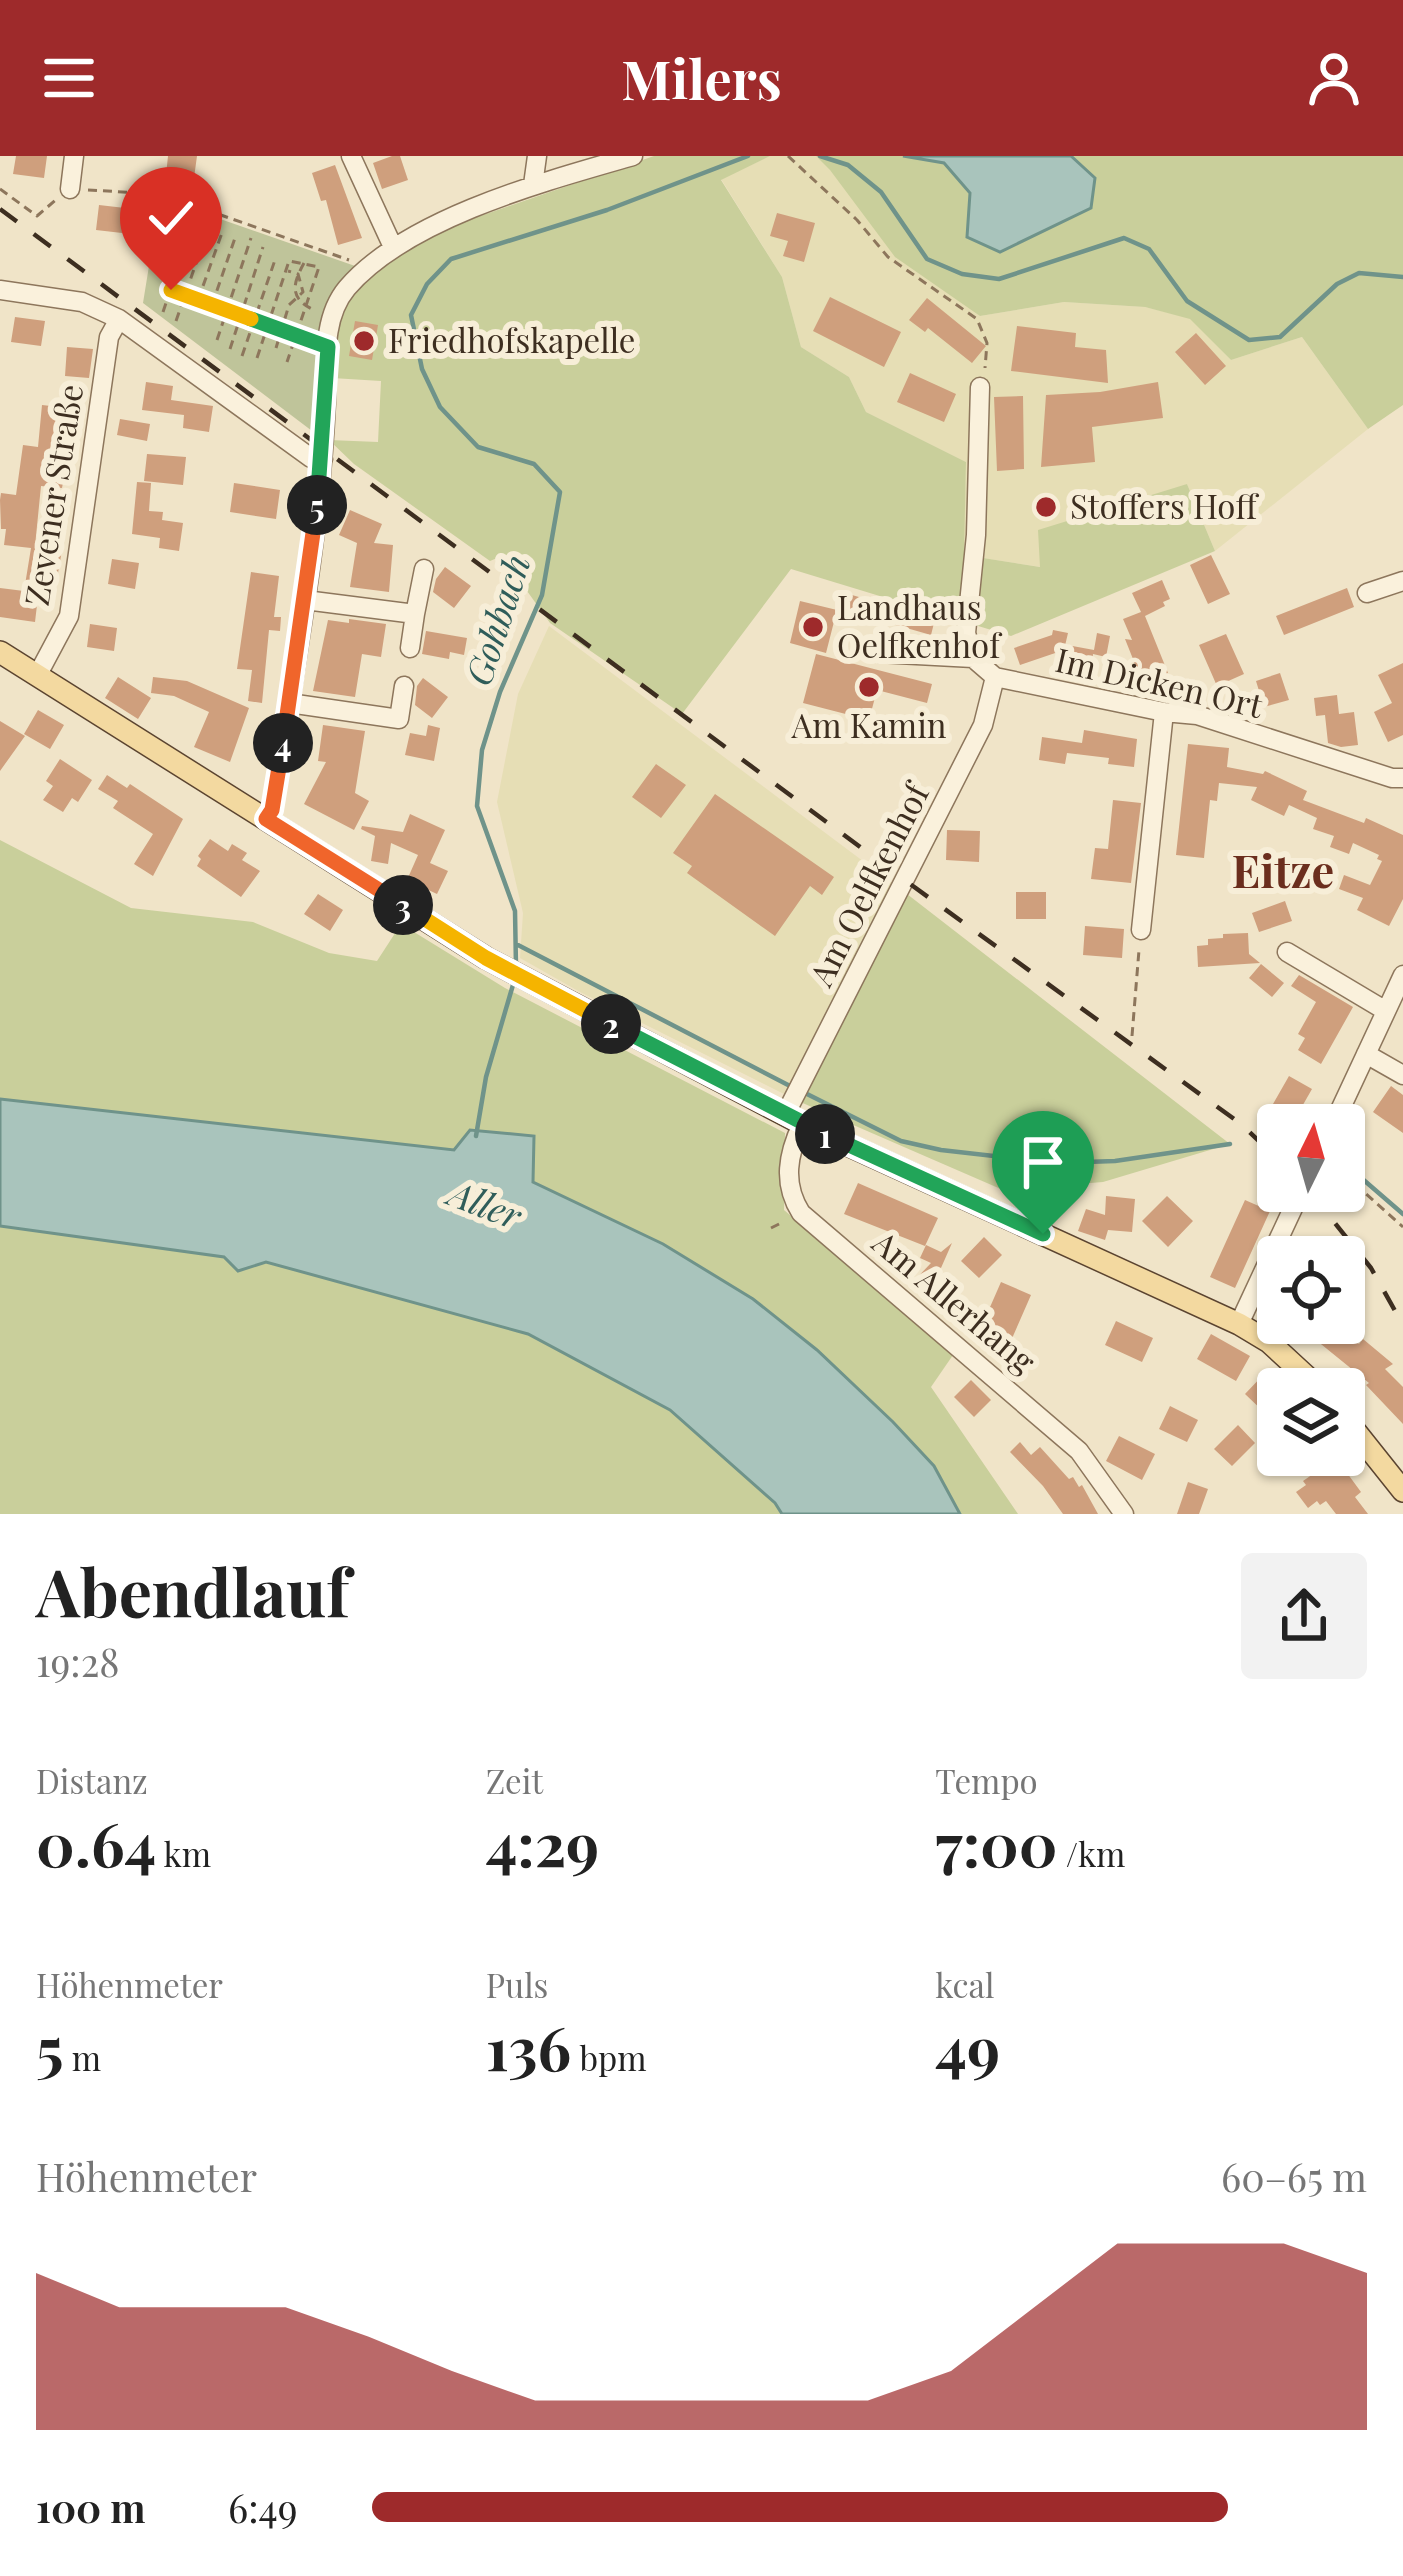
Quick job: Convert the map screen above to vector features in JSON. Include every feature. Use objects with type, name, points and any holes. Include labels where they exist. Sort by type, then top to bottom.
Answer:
[{"type":"main road","points":[[0,652],[486,958],[793,1114],[1239,1324],[1269,1342],[1297,1368]]},
{"type":"main road","points":[[1365,1443],[1403,1491]]},
{"type":"street","points":[[70,188],[74,156]]},
{"type":"street","points":[[350,156],[393,247]]},
{"type":"street","points":[[533,185],[537,156]]},
{"type":"street","points":[[266,819],[272,810],[289,704],[323,459],[320,344],[336,303],[366,268],[393,247],[533,185],[633,156]]},
{"type":"street","points":[[0,290],[82,302],[119,319],[311,458],[323,459]]},
{"type":"street","name":"Zevener Straße","points":[[37,676],[69,616],[109,338],[119,319]]},
{"type":"street","points":[[980,387],[976,535],[965,614],[973,658],[994,677]]},
{"type":"street","points":[[410,647],[424,569]]},
{"type":"street","points":[[1367,593],[1403,581]]},
{"type":"street","points":[[304,600],[415,614]]},
{"type":"street","points":[[879,653],[973,658]]},
{"type":"street","name":"Im Dicken Ort","points":[[994,677],[1197,715],[1400,781]]},
{"type":"street","name":"Am Oelfkenhof","points":[[793,1114],[804,1078],[983,725],[994,677]]},
{"type":"street","points":[[289,704],[398,719],[404,686]]},
{"type":"street","points":[[1141,930],[1164,712]]},
{"type":"street","points":[[1287,952],[1386,1011]]},
{"type":"street","points":[[1343,1104],[1403,975]]},
{"type":"street","points":[[1366,1054],[1403,1075]]},
{"type":"street","name":"Am Allerhang","points":[[793,1114],[788,1178],[801,1213],[1079,1450],[1124,1514]]},
{"type":"street","points":[[1239,1324],[1291,1212]]},
{"type":"path","points":[[788,156],[857,220],[888,257],[977,319],[988,360],[980,387]]},
{"type":"path","points":[[0,189],[37,216],[70,188],[161,194],[366,268]]},
{"type":"path","points":[[206,221],[209,211]]},
{"type":"path","points":[[176,321],[210,223],[181,212],[165,262],[178,267]]},
{"type":"path","points":[[164,312],[195,217]]},
{"type":"path","points":[[198,300],[223,230]]},
{"type":"path","points":[[212,305],[236,235]]},
{"type":"path","points":[[217,340],[250,238]]},
{"type":"path","points":[[230,349],[263,247]]},
{"type":"path","points":[[242,356],[276,256]]},
{"type":"path","points":[[256,358],[289,261],[304,263],[319,267],[287,362]]},
{"type":"path","points":[[276,348],[290,304],[302,292],[298,274],[304,263]]},
{"type":"path","points":[[286,270],[298,274]]},
{"type":"path","points":[[171,290],[320,344],[317,311],[298,299]]},
{"type":"path","points":[[1132,1036],[1141,930]]},
{"type":"path","points":[[1365,1193],[1403,1227]]},
{"type":"path","points":[[771,1228],[778,1224]]},
{"type":"shaded area","points":[[770,156],[816,156],[980,316],[1064,302],[1145,307],[1190,318],[1231,360],[1302,337],[1368,429],[1215,551],[1187,484],[1041,567],[963,555],[966,462],[866,412],[849,377],[801,347],[782,277],[721,179]]},
{"type":"shaded area","points":[[549,626],[907,894],[798,1101],[520,958],[523,913],[497,802],[518,694]]},
{"type":"green space","points":[[654,156],[770,156],[721,180],[782,277],[801,347],[849,377],[866,412],[966,462],[964,555],[1040,567],[1038,530],[1187,484],[1215,551],[1011,636],[791,569],[682,714],[550,623],[502,556],[490,561],[354,464],[329,440],[378,442],[381,381],[332,378],[336,320],[366,271],[457,224]]},
{"type":"green space","points":[[816,156],[903,156],[944,163],[970,193],[1095,178],[1071,156],[1403,156],[1403,405],[1368,429],[1302,337],[1231,360],[1190,319],[1145,307],[1064,302],[980,316],[895,257]]},
{"type":"green space","points":[[160,198],[358,267],[336,293],[320,437],[143,303]]},
{"type":"green space","points":[[0,840],[131,908],[253,922],[329,953],[377,961],[401,924],[505,988],[785,1133],[784,1210],[953,1355],[931,1387],[1018,1514],[0,1514]]},
{"type":"green space","points":[[907,894],[1230,1144],[1103,1182],[1003,1190],[798,1101]]},
{"type":"water","points":[[903,156],[1071,156],[1095,178],[1091,208],[1000,252],[967,237],[970,193],[944,163]]},
{"type":"water","name":"Aller","points":[[0,1099],[454,1150],[470,1130],[534,1136],[533,1182],[663,1244],[753,1299],[817,1350],[893,1422],[934,1466],[960,1514],[782,1514],[670,1410],[528,1334],[266,1262],[238,1271],[224,1257],[0,1226]]},
{"type":"building","points":[[16,156],[47,156],[44,178],[13,174]]},
{"type":"building","points":[[168,156],[197,156],[194,178],[166,175]]},
{"type":"building","points":[[400,156],[408,180],[382,189],[373,163]]},
{"type":"building","points":[[335,165],[362,238],[338,245],[326,200],[321,201],[312,173]]},
{"type":"building","points":[[99,205],[125,208],[122,233],[96,230]]},
{"type":"building","points":[[777,213],[815,223],[804,262],[783,256],[788,241],[770,236]]},
{"type":"building","points":[[830,297],[901,332],[884,367],[813,331]]},
{"type":"building","points":[[927,298],[986,346],[972,363],[928,328],[925,332],[909,320]]},
{"type":"building","points":[[15,317],[45,321],[41,346],[11,342]]},
{"type":"building","name":"Friedhofskapelle","points":[[355,321],[378,325],[372,360],[349,356]]},
{"type":"building","points":[[1017,326],[1076,333],[1075,347],[1106,350],[1108,383],[1011,371]]},
{"type":"building","points":[[1196,333],[1226,366],[1205,385],[1175,352]]},
{"type":"building","points":[[67,347],[93,349],[89,378],[65,376]]},
{"type":"building","points":[[910,373],[956,394],[944,422],[897,402]]},
{"type":"building","points":[[146,382],[173,386],[171,400],[213,406],[209,432],[183,428],[184,415],[142,410]]},
{"type":"building","points":[[1158,382],[1163,418],[1092,427],[1095,462],[1041,467],[1046,395]]},
{"type":"building","points":[[1023,396],[1024,469],[997,471],[994,397]]},
{"type":"building","points":[[42,405],[78,409],[75,436],[62,434],[58,465],[66,466],[62,488],[41,486],[35,546],[62,550],[58,573],[41,571],[35,622],[0,617],[0,588],[24,591],[31,548],[4,545],[0,500],[1,493],[16,495],[23,445],[38,447]]},
{"type":"building","points":[[120,419],[150,424],[147,441],[117,435]]},
{"type":"building","points":[[147,454],[186,457],[183,485],[144,481]]},
{"type":"building","points":[[137,482],[151,483],[149,511],[163,512],[162,520],[183,523],[179,551],[159,548],[160,538],[132,534]]},
{"type":"building","points":[[234,483],[280,490],[276,519],[230,512]]},
{"type":"building","points":[[350,510],[382,524],[374,543],[393,545],[389,592],[350,587],[357,543],[339,535]]},
{"type":"building","points":[[1211,555],[1230,594],[1208,604],[1190,565]]},
{"type":"building","points":[[112,559],[139,563],[135,589],[108,584]]},
{"type":"building","points":[[445,567],[471,586],[454,608],[433,592]]},
{"type":"building","points":[[251,572],[279,576],[274,617],[281,617],[280,631],[269,630],[262,703],[248,701],[252,670],[237,669]]},
{"type":"building","points":[[1162,580],[1170,599],[1145,616],[1168,673],[1163,674],[1167,685],[1152,691],[1135,664],[1123,619],[1141,612],[1132,593]]},
{"type":"building","points":[[1347,588],[1354,607],[1284,635],[1276,616]]},
{"type":"building","points":[[845,593],[935,619],[931,635],[840,609]]},
{"type":"building","name":"Landhaus Oelfkenhof","points":[[800,601],[837,610],[826,653],[790,643]]},
{"type":"building","points":[[349,619],[386,624],[381,657],[362,654],[355,697],[313,691],[328,620],[349,623]]},
{"type":"building","points":[[90,624],[117,628],[114,651],[87,647]]},
{"type":"building","points":[[1053,630],[1068,633],[1064,650],[1020,665],[1014,648],[1052,635]]},
{"type":"building","points":[[426,631],[467,638],[464,655],[450,652],[449,659],[422,654]]},
{"type":"building","points":[[1097,633],[1110,636],[1106,657],[1093,654],[1090,674],[1062,669],[1067,645],[1094,650]]},
{"type":"building","points":[[1226,634],[1244,674],[1217,686],[1199,645]]},
{"type":"building","name":"Am Kamin","points":[[816,654],[932,684],[927,703],[877,690],[869,720],[803,703]]},
{"type":"building","points":[[1403,663],[1403,735],[1388,742],[1374,712],[1392,703],[1378,675]]},
{"type":"building","points":[[1280,673],[1289,700],[1264,707],[1256,681]]},
{"type":"building","points":[[118,677],[151,698],[138,719],[105,698]]},
{"type":"building","points":[[153,677],[187,681],[249,708],[230,762],[194,747],[209,712],[174,696],[151,693]]},
{"type":"building","points":[[423,678],[448,697],[432,718],[415,705]]},
{"type":"building","points":[[1337,695],[1339,714],[1354,712],[1358,745],[1328,743],[1325,715],[1316,716],[1314,698]]},
{"type":"building","points":[[38,710],[64,725],[50,749],[24,734]]},
{"type":"building","points":[[0,721],[25,736],[0,771]]},
{"type":"building","points":[[323,725],[365,731],[355,793],[369,801],[354,830],[304,804],[326,762],[318,761]]},
{"type":"building","points":[[428,725],[440,728],[434,761],[405,755],[410,733],[426,736]]},
{"type":"building","points":[[1084,730],[1137,739],[1134,767],[1108,764],[1109,758],[1067,753],[1065,764],[1039,760],[1042,737],[1082,743]]},
{"type":"building","points":[[1188,744],[1229,748],[1227,767],[1265,771],[1307,791],[1303,800],[1364,823],[1366,818],[1403,835],[1403,899],[1389,926],[1357,910],[1363,898],[1339,889],[1344,875],[1370,885],[1382,861],[1379,855],[1353,843],[1349,854],[1330,847],[1334,836],[1313,829],[1317,818],[1289,805],[1284,816],[1251,800],[1257,787],[1219,783],[1217,801],[1210,800],[1204,858],[1176,855]]},
{"type":"building","points":[[60,759],[92,780],[78,802],[72,798],[63,812],[43,800],[53,786],[46,781]]},
{"type":"building","points":[[656,764],[686,785],[661,818],[632,797]]},
{"type":"building","points":[[107,775],[127,788],[130,784],[183,819],[153,876],[134,864],[153,834],[113,808],[118,801],[98,789]]},
{"type":"building","points":[[715,794],[834,877],[822,895],[810,886],[775,936],[687,873],[692,866],[673,853]]},
{"type":"building","points":[[1113,800],[1141,803],[1131,883],[1091,879],[1095,848],[1108,849]]},
{"type":"building","points":[[410,814],[445,830],[430,863],[448,871],[437,894],[407,880],[418,855],[391,843],[388,864],[371,861],[375,836],[362,826],[403,832]]},
{"type":"building","points":[[947,830],[980,831],[979,862],[946,860]]},
{"type":"building","points":[[210,839],[228,851],[232,844],[247,853],[242,860],[260,871],[241,897],[197,866]]},
{"type":"building","points":[[1016,892],[1046,892],[1046,919],[1016,919]]},
{"type":"building","points":[[318,894],[343,910],[330,931],[304,914]]},
{"type":"building","points":[[1285,901],[1292,921],[1259,932],[1252,913]]},
{"type":"building","points":[[1085,926],[1124,929],[1122,958],[1083,955]]},
{"type":"building","points":[[1248,933],[1249,954],[1260,963],[1198,967],[1197,946],[1208,945],[1208,939],[1223,938],[1223,934]]},
{"type":"building","points":[[1261,964],[1284,983],[1272,997],[1249,978]]},
{"type":"building","points":[[1299,975],[1353,1007],[1321,1064],[1298,1050],[1305,1038],[1298,1034],[1316,1002],[1291,986]]},
{"type":"building","points":[[1289,1076],[1312,1089],[1303,1104],[1273,1104]]},
{"type":"building","points":[[1391,1086],[1403,1095],[1403,1133],[1373,1112]]},
{"type":"building","points":[[858,1183],[938,1218],[925,1246],[844,1214]]},
{"type":"building","points":[[1106,1196],[1135,1199],[1132,1232],[1108,1230],[1105,1240],[1078,1231],[1086,1209],[1105,1215]]},
{"type":"building","points":[[1167,1196],[1193,1221],[1168,1247],[1142,1221]]},
{"type":"building","points":[[1245,1200],[1257,1205],[1257,1212],[1270,1212],[1235,1288],[1210,1277]]},
{"type":"building","points":[[984,1237],[1002,1255],[979,1278],[961,1261]]},
{"type":"building","points":[[952,1243],[937,1277],[920,1295],[910,1285],[931,1263],[920,1258],[926,1245],[941,1252]]},
{"type":"building","points":[[1001,1282],[1031,1295],[1010,1343],[980,1330]]},
{"type":"building","points":[[1116,1321],[1153,1338],[1142,1362],[1105,1345]]},
{"type":"building","points":[[1211,1334],[1250,1356],[1236,1381],[1197,1359]]},
{"type":"building","points":[[1365,1341],[1393,1364],[1385,1369],[1403,1387],[1403,1424],[1366,1385],[1365,1368],[1350,1368],[1321,1344]]},
{"type":"building","points":[[971,1380],[991,1400],[974,1417],[954,1397]]},
{"type":"building","points":[[1257,1381],[1257,1405],[1245,1394]]},
{"type":"building","points":[[1170,1406],[1198,1420],[1187,1442],[1159,1429]]},
{"type":"building","points":[[1238,1425],[1255,1443],[1232,1466],[1214,1449]]},
{"type":"building","points":[[1119,1436],[1155,1454],[1142,1480],[1106,1461]]},
{"type":"building","points":[[1020,1442],[1031,1455],[1040,1447],[1069,1479],[1082,1485],[1098,1514],[1063,1514],[1010,1452]]},
{"type":"building","points":[[1310,1476],[1349,1476],[1361,1492],[1355,1497],[1368,1514],[1336,1514],[1326,1501],[1308,1508],[1296,1492],[1306,1485],[1303,1481]]},
{"type":"building","points":[[1188,1482],[1208,1489],[1199,1514],[1177,1514]]},
{"type":"waterway","name":"Gohbach","points":[[516,967],[515,911],[477,806],[482,750],[500,692],[542,595],[560,492],[534,464],[478,447],[440,407],[422,369],[411,315],[427,284],[451,259],[607,210],[748,156]]},
{"type":"waterway","name":"Gohbach","points":[[820,156],[848,165],[881,192],[927,259],[962,274],[999,279],[1124,238],[1149,249],[1187,301],[1249,340],[1280,337],[1337,284],[1359,273],[1403,277]]},
{"type":"waterway","points":[[518,945],[790,1086]]},
{"type":"waterway","name":"Gohbach","points":[[476,1136],[486,1077],[515,978]]},
{"type":"waterway","points":[[801,1091],[901,1141],[941,1150],[1056,1163],[1115,1161],[1230,1144]]},
{"type":"waterway","points":[[1365,1181],[1403,1214]]},
{"type":"railway","points":[[0,209],[1257,1139]]},
{"type":"railway","points":[[1326,1212],[1371,1268],[1403,1325]]},
{"type":"place","name":"Friedhofskapelle","points":[[364,341]]},
{"type":"place","name":"Stoffers Hoff","points":[[1046,507]]},
{"type":"place","name":"Landhaus Oelfkenhof","points":[[813,627]]},
{"type":"place","name":"Am Kamin","points":[[869,687]]},
{"type":"district","name":"Eitze","points":[[1283,872]]},
{"type":"route","points":[[171,290],[328,347],[323,459],[272,810],[266,819],[486,958],[544,989],[802,1124],[1043,1234]]}]
